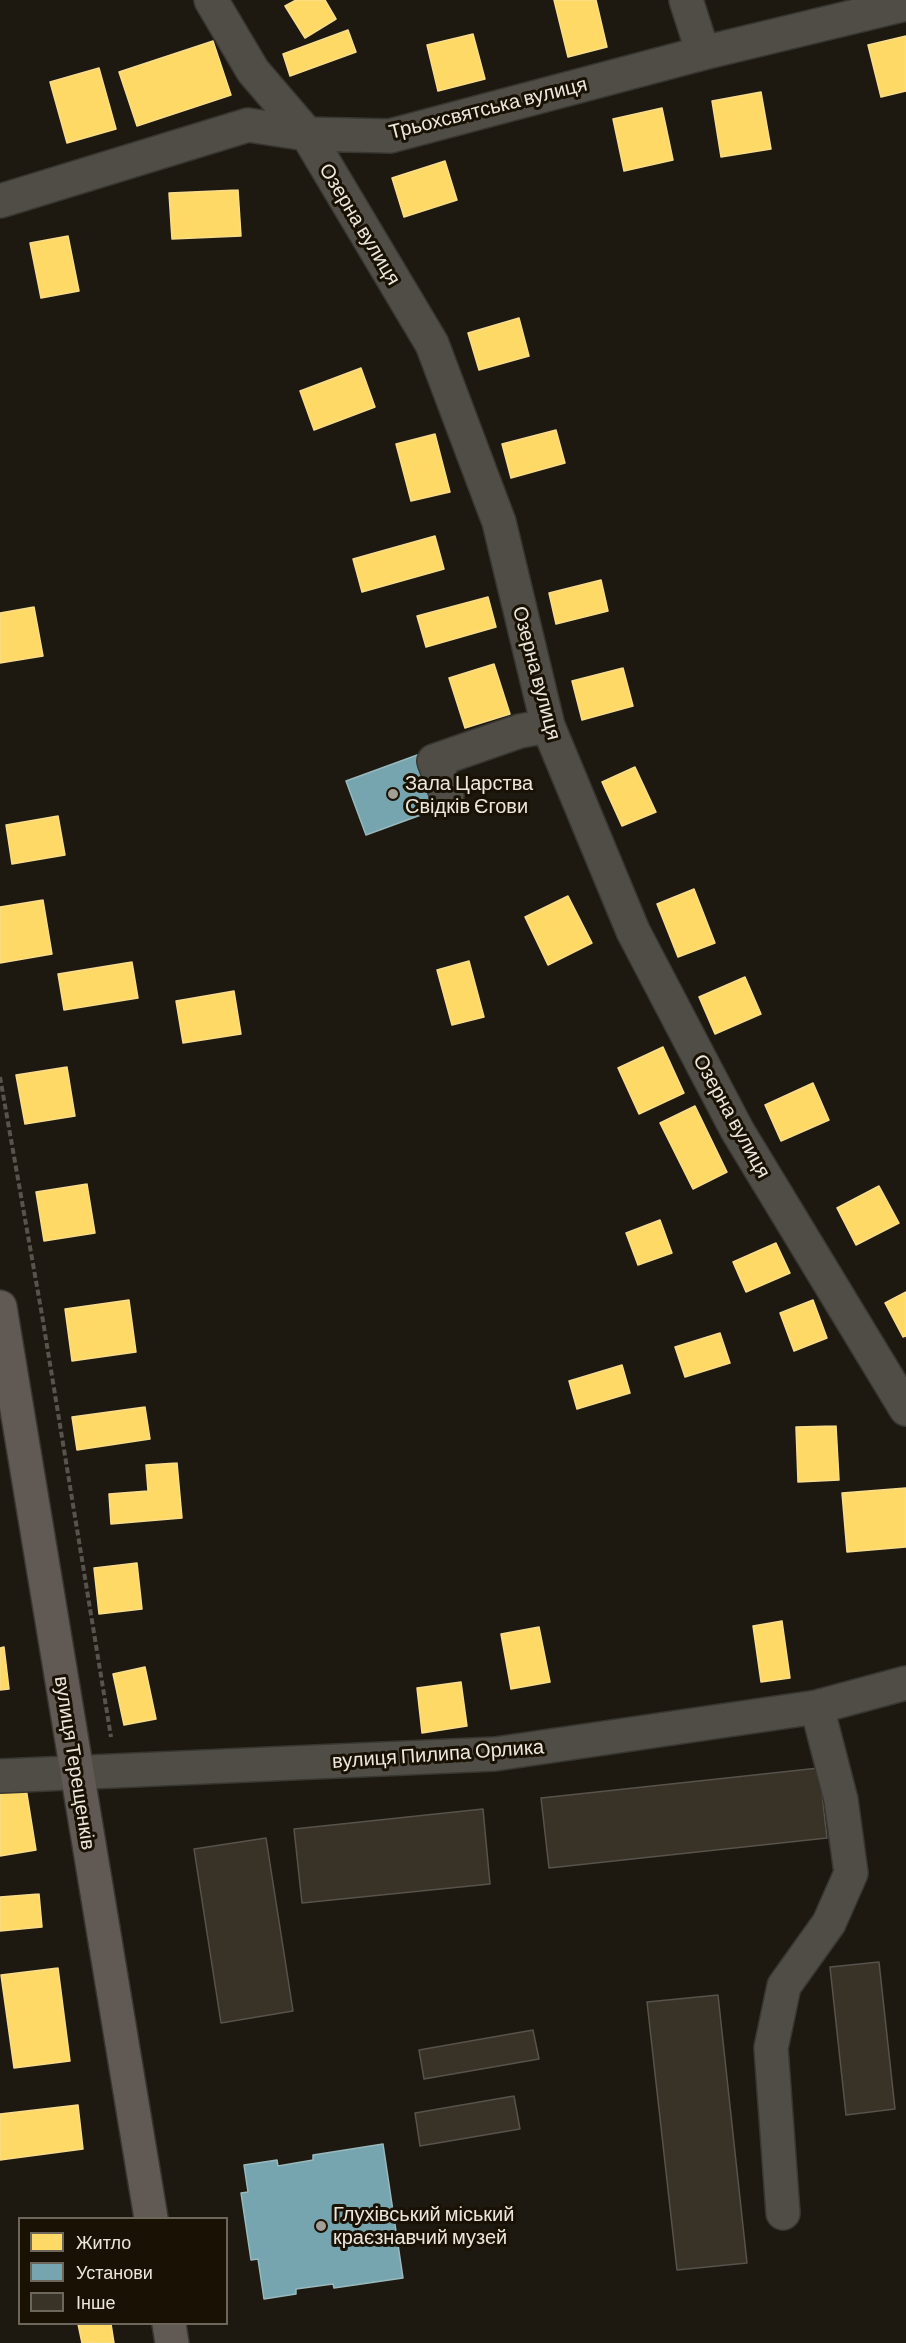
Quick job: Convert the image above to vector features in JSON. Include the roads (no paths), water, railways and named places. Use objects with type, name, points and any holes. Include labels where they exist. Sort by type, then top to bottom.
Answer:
[{"type":"main road","name":"вулиця Терещенків","points":[[0,1307],[151,2217]]},
{"type":"main road","points":[[169,2325],[172,2343]]},
{"type":"street","name":"Озерна вулиця","points":[[211,0],[253,71],[307,134],[432,344],[499,522],[548,726],[633,932],[736,1130],[904,1402]]},
{"type":"street","points":[[686,0],[703,53]]},
{"type":"street","name":"Трьохсвятська вулиця","points":[[0,201],[248,125],[307,134],[390,136],[703,53],[906,4]]},
{"type":"street","points":[[447,795],[434,761],[520,731],[548,726]]},
{"type":"street","name":"вулиця Пилипа Орлика","points":[[0,1776],[495,1754],[817,1707],[906,1683]]},
{"type":"street","points":[[783,2213],[771,2048],[773,2037],[784,1986],[829,1923],[851,1873],[841,1800],[817,1707]]},
{"type":"place","name":"Зала Царства Свідків Єгови","points":[[393,794]]},
{"type":"place","name":"Глухівський міський краєзнавчий музей","points":[[321,2226]]}]
